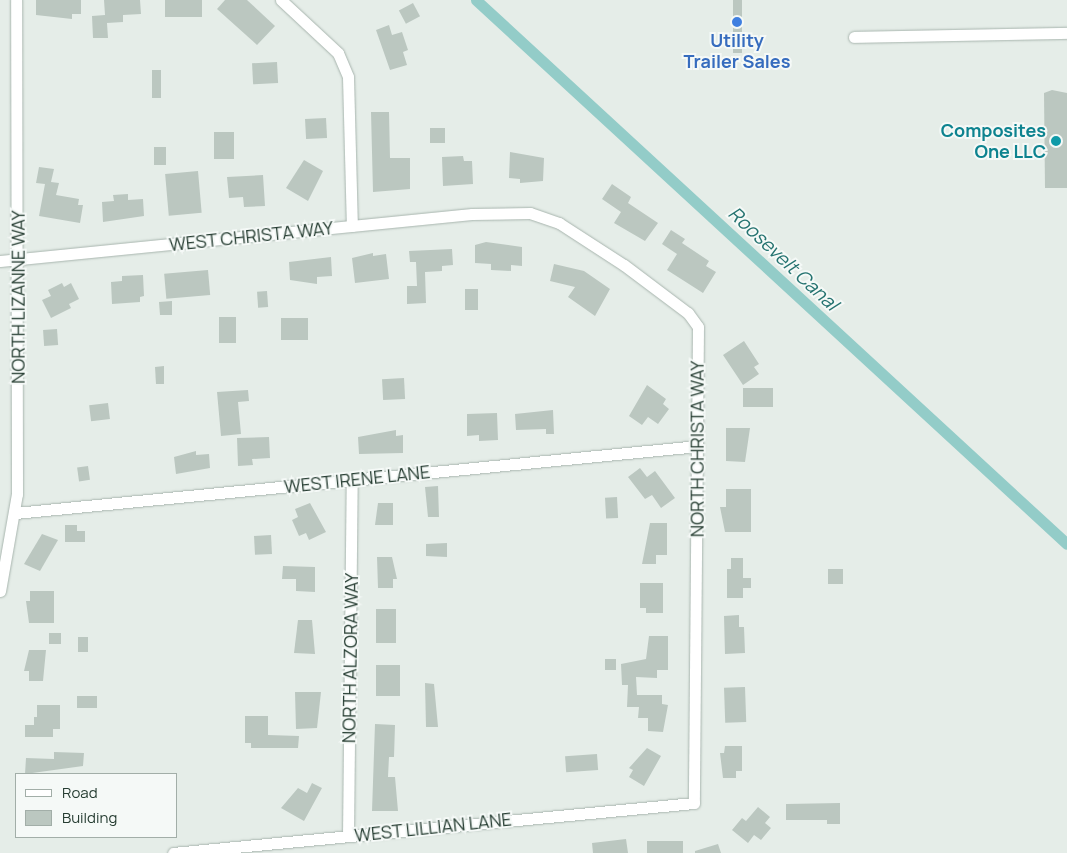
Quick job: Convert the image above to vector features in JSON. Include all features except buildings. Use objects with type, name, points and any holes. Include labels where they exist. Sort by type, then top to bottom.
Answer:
[{"type":"street","name":"NORTH LIZANNE WAY","points":[[0,591],[8,532],[15,514],[19,259],[16,0]]},
{"type":"street","points":[[281,0],[338,53],[348,77],[352,226]]},
{"type":"street","points":[[854,37],[1067,33]]},
{"type":"street","name":"WEST CHRISTA WAY","points":[[0,261],[502,211]]},
{"type":"street","name":"NORTH CHRISTA WAY","points":[[502,211],[530,213],[559,223],[688,313],[698,327],[694,804]]},
{"type":"street","name":"WEST IRENE LANE","points":[[15,514],[698,446]]},
{"type":"street","name":"NORTH ALZORA WAY","points":[[348,836],[352,480]]},
{"type":"street","name":"WEST LILLIAN LANE","points":[[173,853],[694,804]]},
{"type":"waterway","name":"Roosevelt Canal","points":[[476,0],[1067,544]]},
{"type":"place","name":"Utility Trailer Sales","points":[[737,22]]},
{"type":"place","name":"Composites One LLC","points":[[1056,141]]}]
